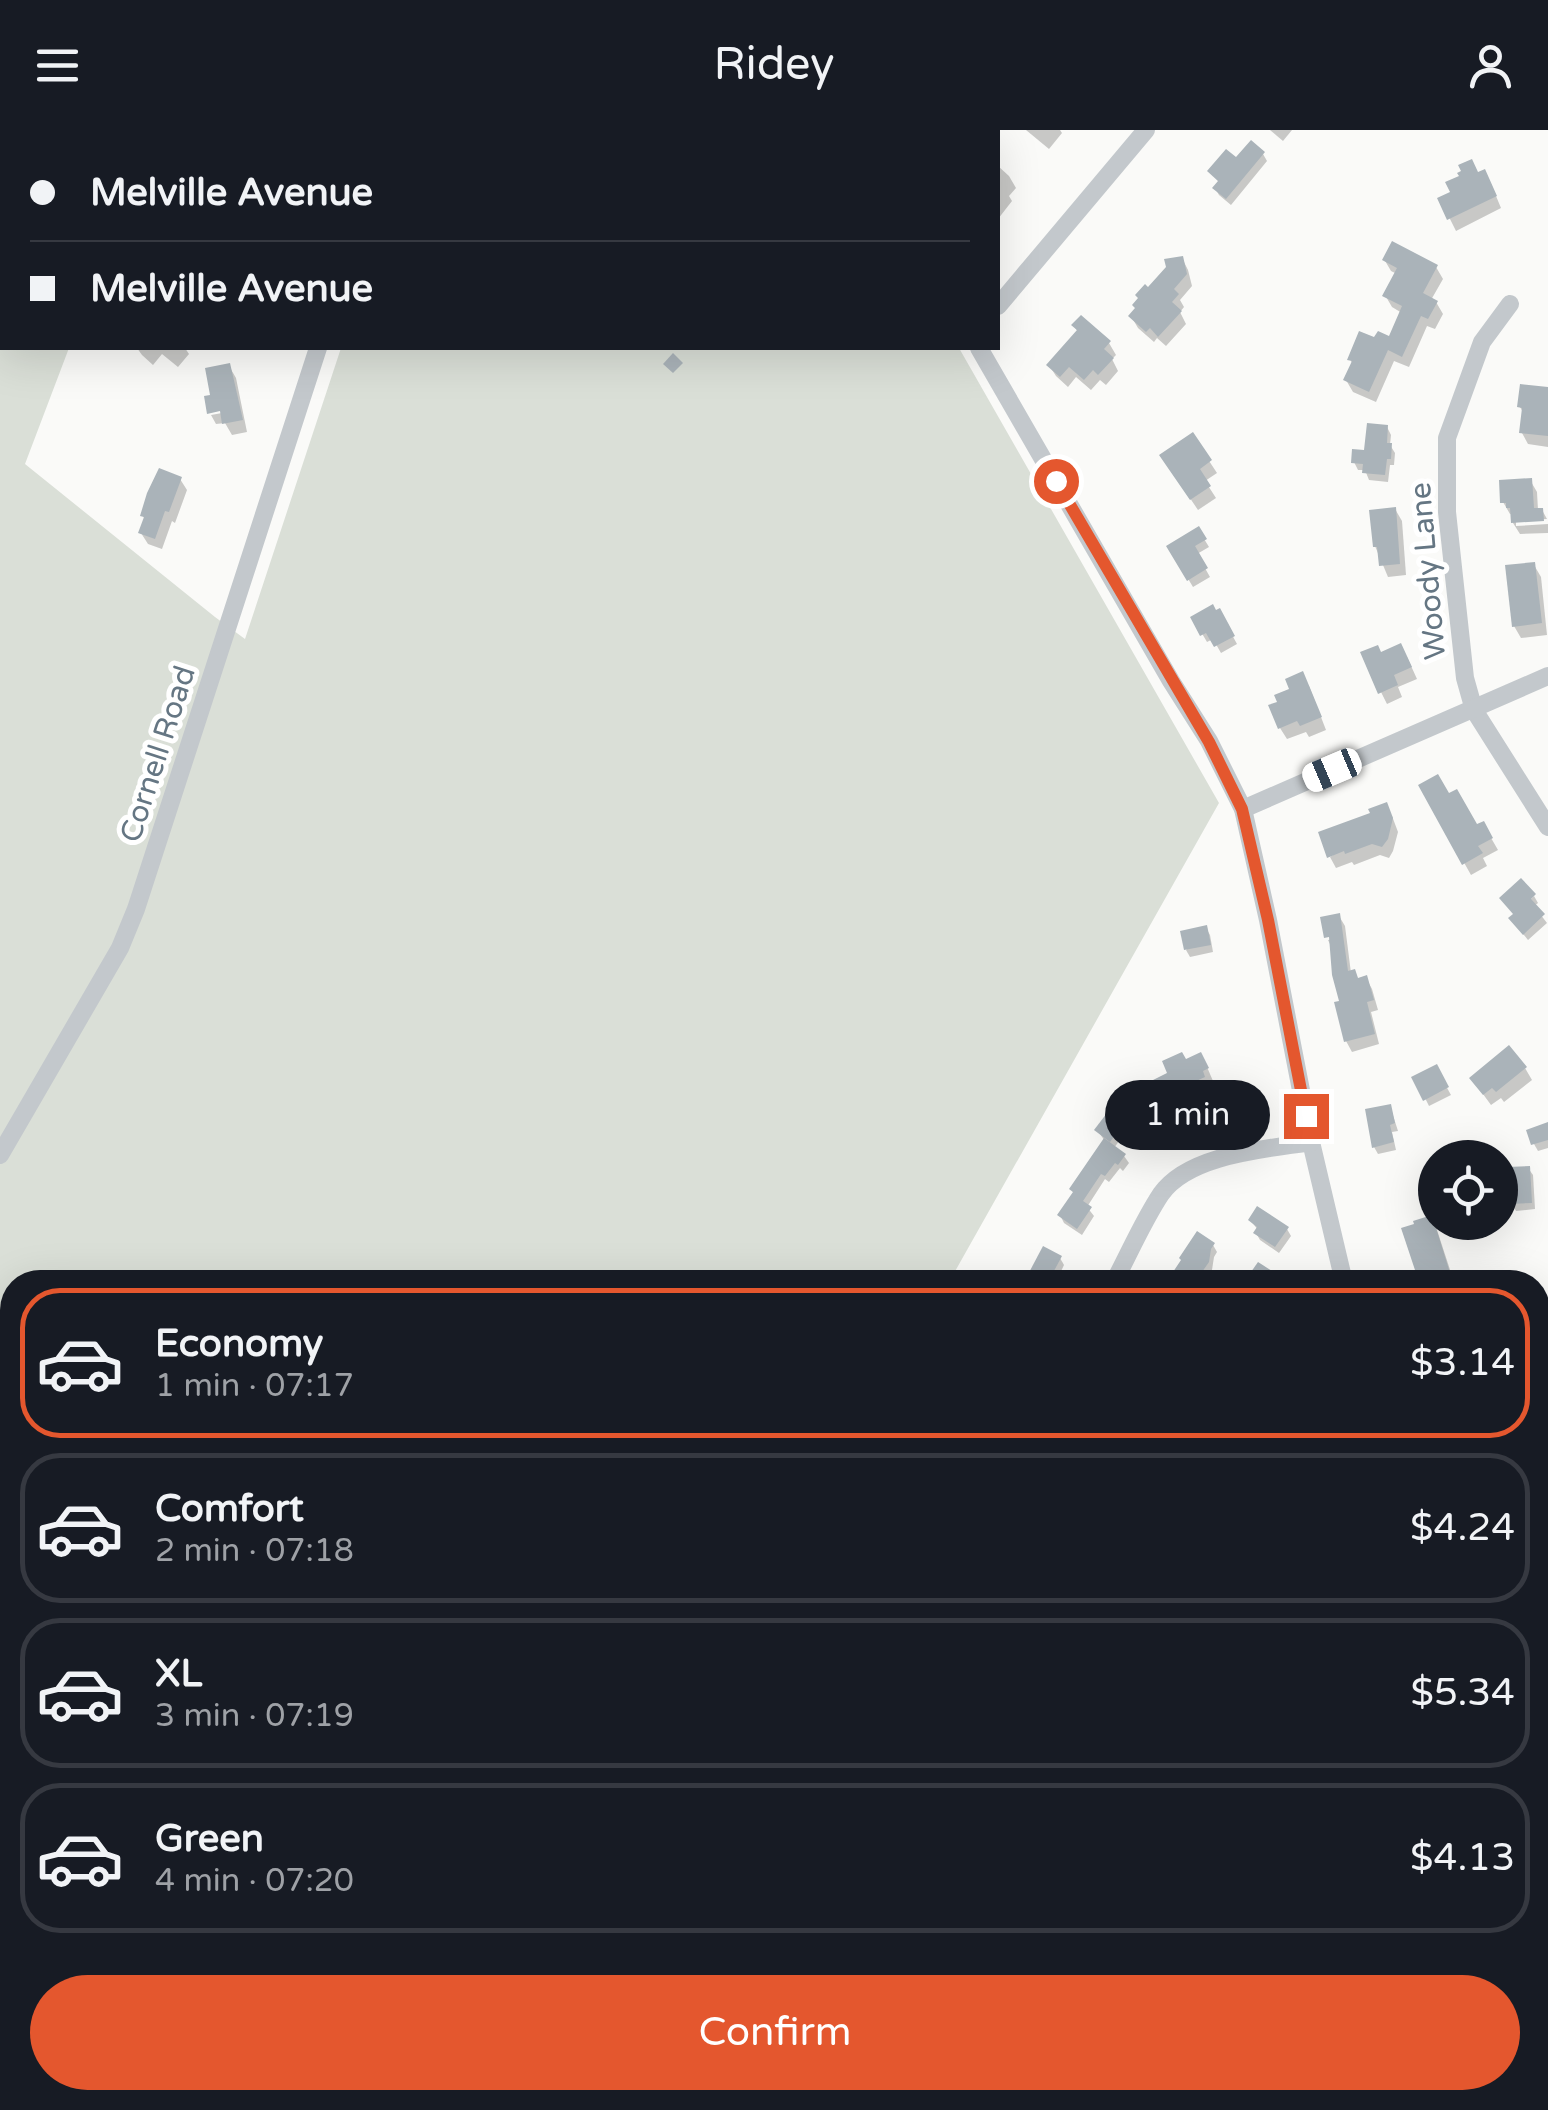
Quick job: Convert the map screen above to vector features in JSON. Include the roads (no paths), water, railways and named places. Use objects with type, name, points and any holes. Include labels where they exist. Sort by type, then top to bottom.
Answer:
[{"type":"street","points":[[1000,304],[1146,130]]},
{"type":"street","name":"Woody Lane","points":[[1510,304],[1482,342],[1446,438],[1449,530],[1465,678],[1474,710],[1548,828]]},
{"type":"street","name":"Cornell Road","points":[[0,1155],[120,948],[136,910],[317,350]]},
{"type":"street","points":[[980,350],[1209,742],[1242,809],[1341,1270]]},
{"type":"street","points":[[1242,809],[1548,676]]},
{"type":"street","points":[[1120,1270],[1163,1190],[1193,1168],[1224,1156],[1311,1142]]}]
